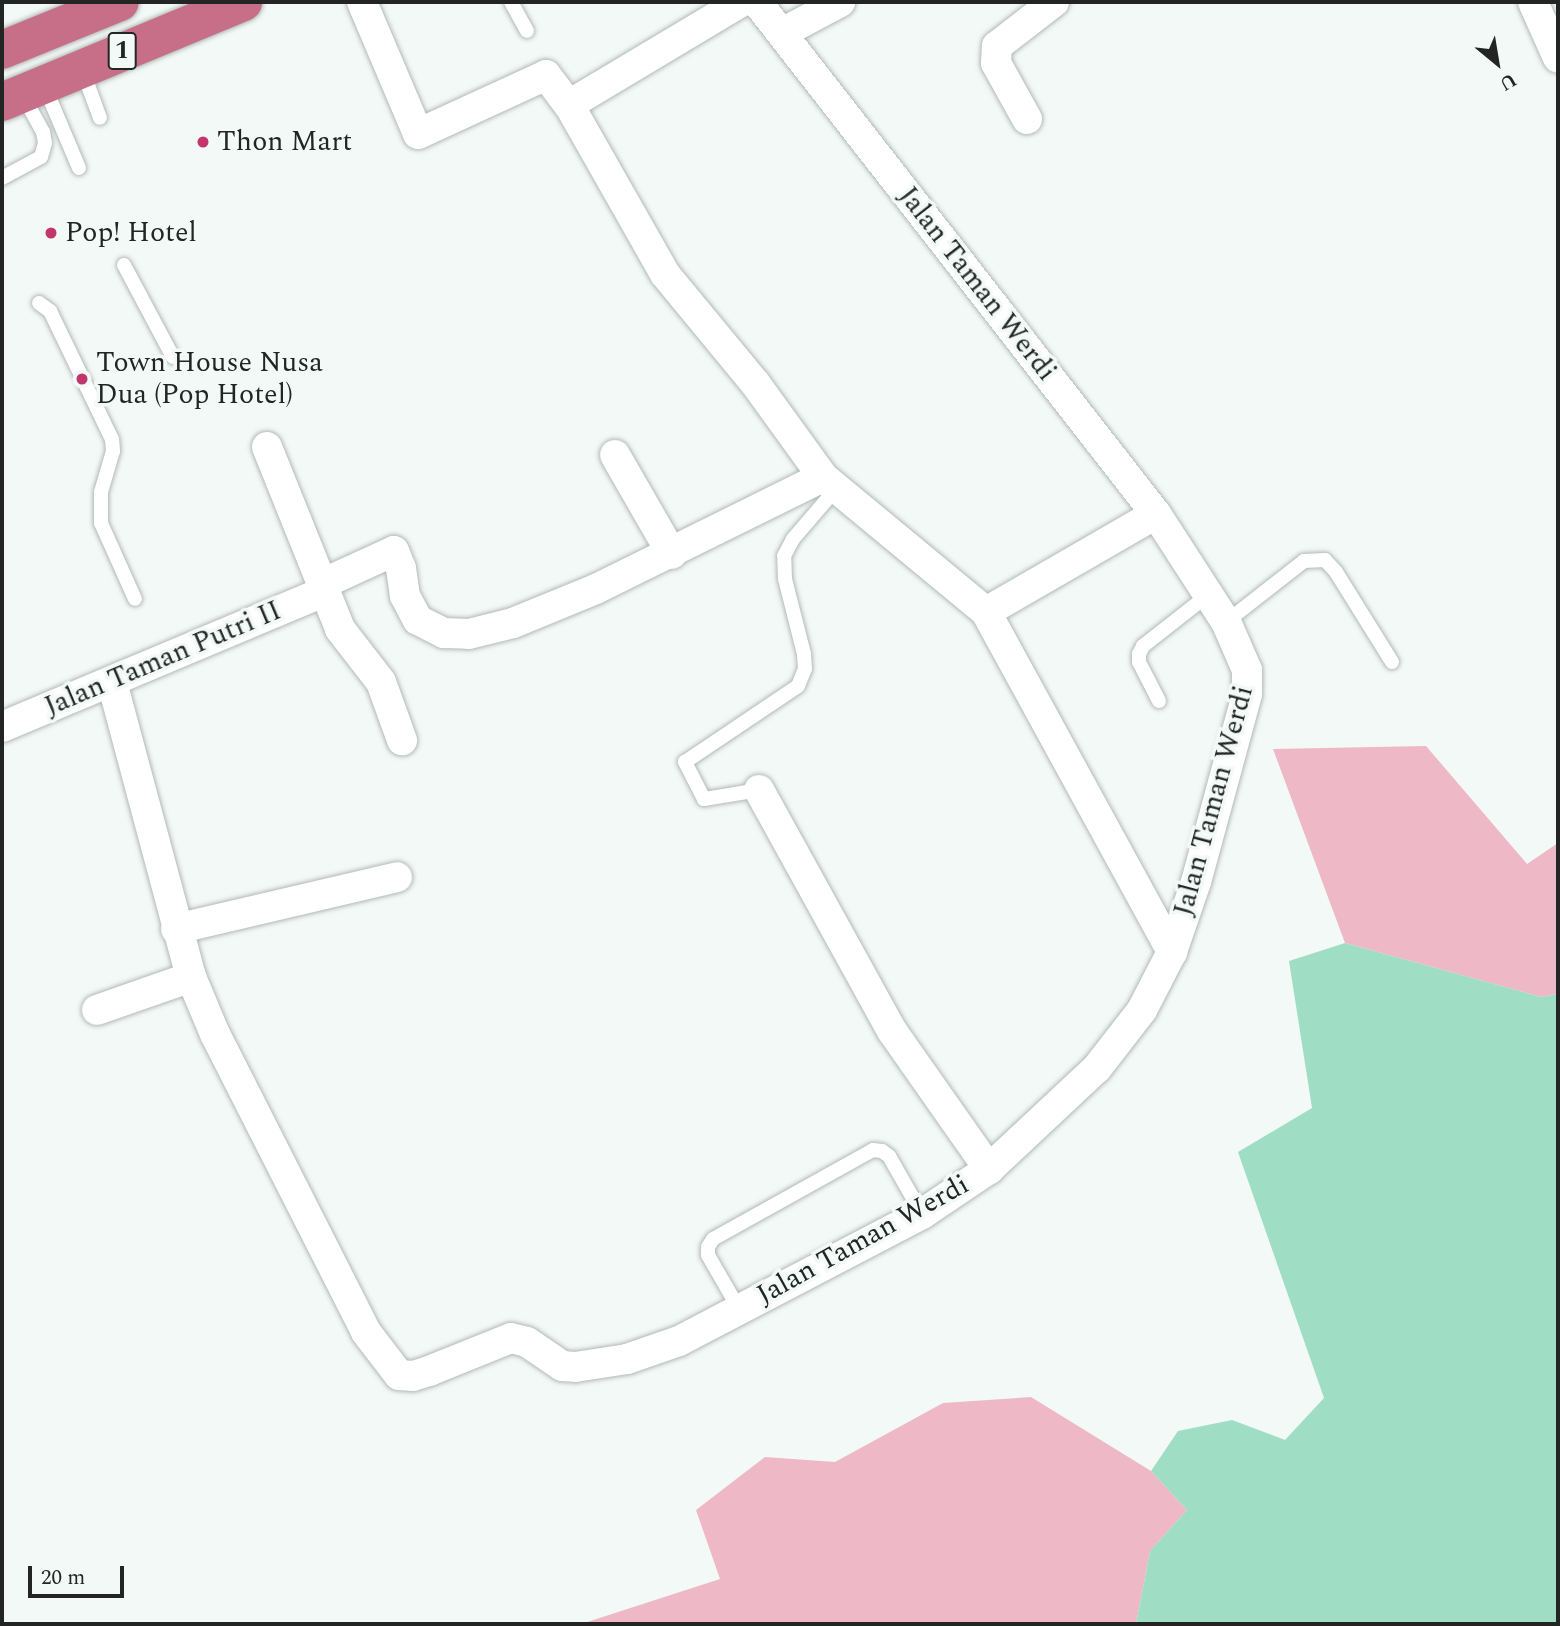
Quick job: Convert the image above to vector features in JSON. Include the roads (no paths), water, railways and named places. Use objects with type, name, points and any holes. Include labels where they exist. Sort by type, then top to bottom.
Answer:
[{"type":"highway","name":"1","points":[[2,50],[120,2]]},
{"type":"highway","name":"1","points":[[22,93],[226,5]]},
{"type":"street","points":[[362,2],[418,134],[546,75],[569,105],[666,274],[755,383],[829,484],[986,612],[1172,952]]},
{"type":"street","points":[[569,105],[740,2]]},
{"type":"street","name":"Jalan Taman Werdi","points":[[191,977],[215,1034],[366,1332],[399,1375],[413,1376],[511,1338],[527,1342],[562,1366],[576,1367],[626,1359],[678,1341],[922,1214],[989,1169],[1097,1068],[1142,1010],[1172,952],[1196,882],[1248,690],[1247,670],[1226,622],[1156,514],[757,2]]},
{"type":"street","points":[[782,33],[840,2]]},
{"type":"street","points":[[1027,119],[996,62],[997,46],[1054,2]]},
{"type":"street","points":[[1532,2],[1558,58]]},
{"type":"street","points":[[267,447],[340,629],[381,682],[402,740]]},
{"type":"street","points":[[615,455],[672,554],[829,484]]},
{"type":"street","points":[[986,612],[1156,514]]},
{"type":"street","name":"Jalan Taman Putri II","points":[[2,727],[112,682],[323,588],[394,551],[401,568],[405,596],[418,620],[444,633],[469,634],[513,623],[672,554]]},
{"type":"street","points":[[97,1010],[191,977],[112,682]]},
{"type":"street","points":[[759,790],[892,1031],[989,1169]]},
{"type":"street","points":[[176,929],[397,877]]},
{"type":"lane","points":[[511,2],[527,32]]},
{"type":"lane","points":[[81,68],[100,118]]},
{"type":"lane","points":[[22,93],[79,168]]},
{"type":"lane","points":[[2,178],[41,157],[45,143],[43,132],[22,93]]},
{"type":"lane","points":[[124,265],[173,357]]},
{"type":"lane","points":[[39,303],[50,311],[112,439],[113,451],[101,492],[101,523],[135,599]]},
{"type":"lane","points":[[759,790],[704,799],[685,762],[798,686],[805,669],[804,654],[785,579],[784,556],[829,484]]},
{"type":"lane","points":[[1226,622],[1304,561],[1325,560],[1336,572],[1392,662]]},
{"type":"lane","points":[[1159,701],[1139,662],[1139,654],[1143,646],[1208,595]]},
{"type":"lane","points":[[739,1309],[708,1255],[708,1247],[713,1240],[873,1150],[882,1151],[889,1156],[922,1214]]},
{"type":"place","name":"Thon Mart","points":[[203,142]]},
{"type":"place","name":"Pop! Hotel","points":[[51,233]]},
{"type":"place","name":"Town House Nusa Dua (Pop Hotel)","points":[[82,379]]}]
